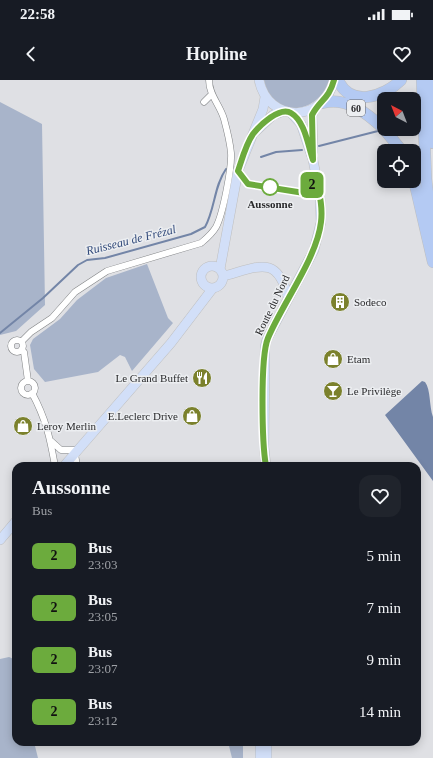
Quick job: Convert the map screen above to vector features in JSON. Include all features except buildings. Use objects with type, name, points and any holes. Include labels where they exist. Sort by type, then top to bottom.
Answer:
[{"type":"highway","name":"60","points":[[338,80],[344,90],[352,95],[365,98],[385,93],[401,80]]},
{"type":"highway","points":[[422,80],[426,179],[433,240]]},
{"type":"highway","points":[[431,80],[433,142]]},
{"type":"highway","name":"60","points":[[319,105],[335,100],[348,104],[377,123]]},
{"type":"highway","name":"60","points":[[390,136],[396,144]]},
{"type":"highway","points":[[416,188],[433,262]]},
{"type":"main road","points":[[259,80],[265,97],[273,105],[288,112]]},
{"type":"main road","points":[[254,134],[273,115],[288,112],[304,112],[319,105],[328,96],[334,80]]},
{"type":"main road","points":[[67,462],[170,343],[213,288],[221,285],[218,270],[224,248],[238,171],[254,134],[263,109],[265,97]]},
{"type":"main road","name":"Route du Nord","points":[[313,160],[312,115],[319,105]]},
{"type":"main road","name":"Route du Nord","points":[[266,462],[264,447],[264,353],[268,339],[288,297],[314,250],[321,222],[320,196],[313,160],[301,124],[288,112]]},
{"type":"main road","points":[[200,303],[204,285],[201,274],[205,268],[218,270],[268,267],[278,272],[284,281],[288,297]]},
{"type":"main road","points":[[204,285],[213,288]]},
{"type":"main road","points":[[0,540],[12,526]]},
{"type":"main road","points":[[260,746],[260,758]]},
{"type":"main road","points":[[266,758],[267,746]]},
{"type":"street","points":[[21,350],[23,346],[22,342],[31,332],[52,318],[70,297],[98,275],[201,243],[210,236],[216,227],[220,213],[229,174],[231,154],[220,106],[212,94],[209,80]]},
{"type":"street","points":[[204,102],[212,94]]},
{"type":"street","points":[[21,350],[15,351],[11,346],[15,340],[22,342]]},
{"type":"street","points":[[21,350],[24,352],[28,381],[35,387],[32,394]]},
{"type":"street","points":[[28,381],[23,383],[22,391],[26,394],[32,394]]},
{"type":"street","points":[[32,394],[43,413],[54,462]]},
{"type":"street","points":[[50,440],[61,450],[76,452],[77,462]]},
{"type":"shaded area","points":[[264,80],[329,80],[323,92],[315,101],[306,106],[295,108],[285,107],[276,102],[269,93]]},
{"type":"shaded area","points":[[0,102],[42,124],[45,305],[16,331],[0,335]]},
{"type":"shaded area","points":[[147,264],[168,318],[173,323],[132,371],[125,357],[120,355],[98,372],[45,382],[34,369],[30,345],[33,339],[60,319],[77,300],[106,278]]},
{"type":"shaded area","points":[[422,381],[425,382],[428,389],[433,417],[433,481],[421,464],[421,462],[419,462],[385,415]]},
{"type":"shaded area","points":[[9,657],[12,658],[12,746],[35,746],[38,758],[0,758],[0,659]]},
{"type":"shaded area","points":[[229,746],[243,746],[243,758],[232,758]]},
{"type":"waterway","name":"Ruisseau de Frézal","points":[[319,146],[377,131]]},
{"type":"waterway","name":"Ruisseau de Frézal","points":[[261,157],[276,152],[302,150]]},
{"type":"waterway","name":"Ruisseau de Frézal","points":[[0,333],[43,298],[78,265],[87,260],[105,258],[191,234],[205,227],[211,213],[219,183],[226,169]]},
{"type":"bus line","name":"2","points":[[265,462],[264,454],[265,347],[288,297],[314,250],[319,234],[322,209],[316,177],[304,193],[248,184],[238,171],[244,154],[254,134],[273,115],[284,111],[292,113],[301,124],[313,160],[312,115],[315,108],[328,96],[332,89],[334,80]]},
{"type":"place","name":"Aussonne","points":[[270,187]]},
{"type":"place","name":"Sodeco","points":[[340,302]]},
{"type":"place","name":"Etam","points":[[333,359]]},
{"type":"place","name":"Le Grand Buffet","points":[[202,378]]},
{"type":"place","name":"Le Privilège","points":[[333,391]]},
{"type":"place","name":"E.Leclerc Drive","points":[[192,416]]},
{"type":"place","name":"Leroy Merlin","points":[[23,426]]}]
